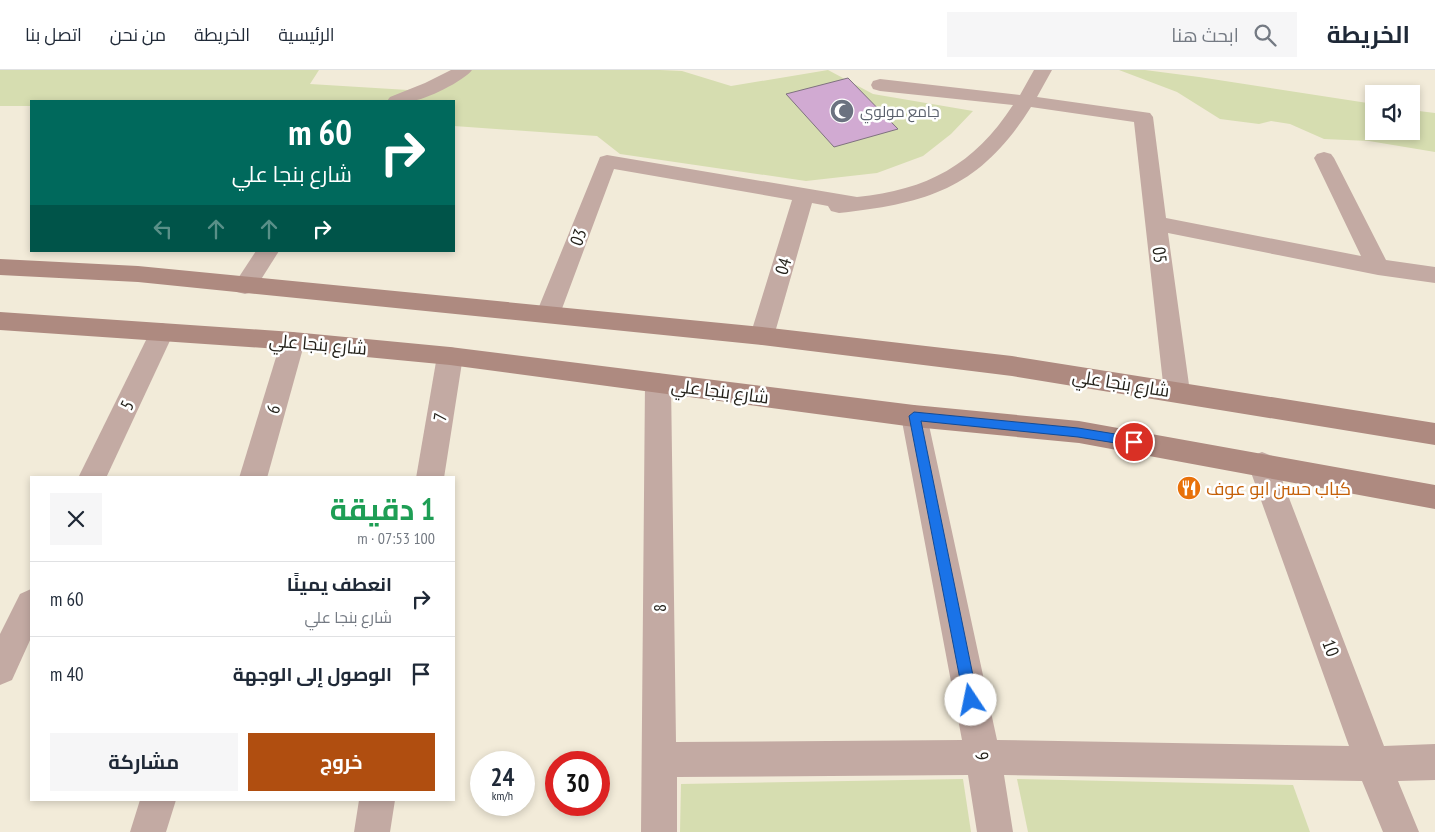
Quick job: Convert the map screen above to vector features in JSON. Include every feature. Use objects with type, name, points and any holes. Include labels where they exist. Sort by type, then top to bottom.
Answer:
[{"type":"main road","name":"شارع بنجا علي","points":[[0,268],[138,274],[762,336],[1012,366],[1435,434]]},
{"type":"main road","name":"شارع بنجا علي","points":[[0,321],[293,341],[450,356],[914,416],[1078,432],[1435,497]]},
{"type":"street","points":[[400,100],[429,89],[463,70]]},
{"type":"street","points":[[802,203],[857,204],[913,195],[935,187],[968,167],[996,141],[1027,101],[1043,70]]},
{"type":"street","points":[[880,85],[1027,101]]},
{"type":"street","name":"05","points":[[1027,101],[1143,118],[1177,392]]},
{"type":"street","points":[[1324,158],[1378,268]]},
{"type":"street","name":"03","points":[[548,314],[608,161],[802,203]]},
{"type":"street","name":"04","points":[[762,336],[802,203]]},
{"type":"street","points":[[1156,224],[1378,268],[1435,275]]},
{"type":"street","points":[[245,286],[267,252]]},
{"type":"street","name":"5","points":[[93,476],[162,332]]},
{"type":"street","name":"6","points":[[253,476],[293,341]]},
{"type":"street","name":"7","points":[[430,476],[450,356]]},
{"type":"street","name":"8","points":[[658,384],[659,832]]},
{"type":"street","name":"9","points":[[914,416],[983,757],[995,832]]},
{"type":"street","name":"10","points":[[1262,464],[1373,764],[1401,832]]},
{"type":"street","points":[[0,669],[30,606]]},
{"type":"street","points":[[660,760],[983,757],[1373,764],[1435,762]]},
{"type":"street","points":[[148,832],[158,801]]},
{"type":"street","points":[[372,832],[377,801]]},
{"type":"green space","points":[[0,70],[319,70],[310,84],[408,90],[438,81],[454,70],[682,71],[731,86],[828,70],[873,94],[973,111],[951,134],[923,156],[877,173],[806,181],[620,154],[597,136],[455,126],[455,100],[30,100],[30,106],[0,106]]},
{"type":"green space","points":[[1119,70],[1145,70],[1199,77],[1365,103],[1365,140],[1420,140],[1420,111],[1435,113],[1435,152],[1369,141],[1324,139],[1290,124],[1271,121],[1259,124],[1220,119],[1177,92]]},
{"type":"green space","points":[[963,779],[971,832],[680,832],[681,784]]},
{"type":"green space","points":[[1017,779],[1293,785],[1310,832],[1028,832]]},
{"type":"building","name":"جامع مولوي","points":[[848,78],[898,129],[834,147],[786,94]]},
{"type":"place","name":"جامع مولوي","points":[[842,111]]},
{"type":"place","name":"كباب حسن ابو عوف","points":[[1189,488]]},
{"type":"route","points":[[971,700],[914,416],[1078,432],[1134,442]]}]
